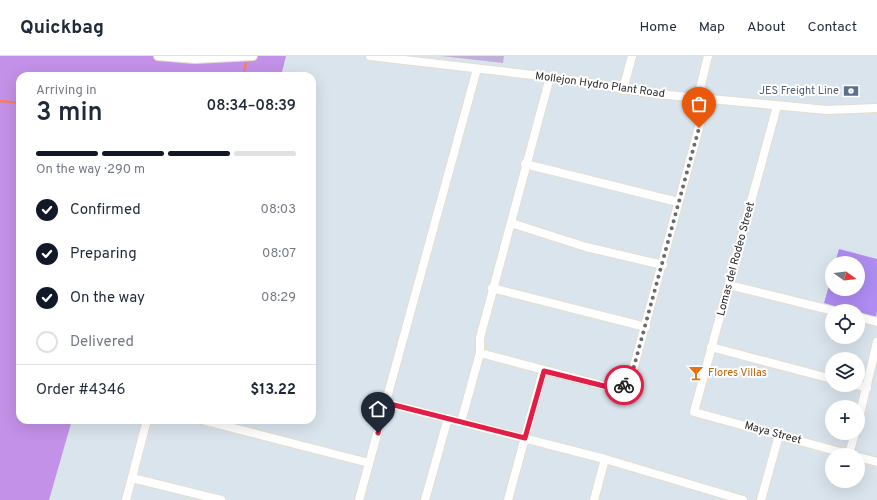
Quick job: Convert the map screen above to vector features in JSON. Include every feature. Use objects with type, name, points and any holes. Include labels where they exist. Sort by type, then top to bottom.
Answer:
[{"type":"street","points":[[158,56],[195,59],[253,56]]},
{"type":"street","name":"Mollejon Hydro Plant Road","points":[[370,56],[433,59],[477,70],[550,77],[623,90],[777,106],[846,110],[877,108]]},
{"type":"street","points":[[623,90],[632,56]]},
{"type":"street","points":[[698,97],[708,56]]},
{"type":"street","points":[[359,500],[477,70]]},
{"type":"street","points":[[461,422],[480,353],[480,338],[492,288],[550,77]]},
{"type":"street","points":[[480,353],[616,389],[630,381],[663,265],[678,202],[708,98]]},
{"type":"street","name":"Lomas del Rodeo Street","points":[[694,412],[777,106]]},
{"type":"street","points":[[525,164],[678,202]]},
{"type":"street","points":[[511,223],[586,247],[663,265]]},
{"type":"street","points":[[729,285],[825,309]]},
{"type":"street","points":[[492,288],[646,327]]},
{"type":"street","points":[[865,319],[877,322]]},
{"type":"street","points":[[864,400],[877,342]]},
{"type":"street","points":[[711,347],[825,377]]},
{"type":"street","points":[[508,500],[544,371]]},
{"type":"street","points":[[386,403],[605,459],[743,500]]},
{"type":"street","name":"Maya Street","points":[[694,412],[825,448]]},
{"type":"street","points":[[425,500],[448,418]]},
{"type":"street","points":[[126,500],[146,424]]},
{"type":"street","points":[[218,424],[369,463]]},
{"type":"street","points":[[761,500],[779,435]]},
{"type":"street","points":[[594,500],[605,459]]},
{"type":"street","points":[[865,459],[877,462]]},
{"type":"street","points":[[132,478],[221,500]]},
{"type":"shaded area","points":[[0,56],[286,56],[282,72],[16,72],[16,424],[71,424],[49,500],[0,500]]},
{"type":"shaded area","points":[[441,56],[504,56],[503,63]]},
{"type":"shaded area","points":[[839,249],[877,259],[877,312],[875,318],[865,315],[865,304],[824,303],[826,296],[865,296],[865,256],[837,256]]},
{"type":"waterway","points":[[244,72],[246,63]]},
{"type":"waterway","points":[[0,101],[16,103]]},
{"type":"way so far","points":[[624,385],[630,381],[663,265],[678,202],[699,128]]},
{"type":"place","name":"JES Freight Line","points":[[851,91]]},
{"type":"place","name":"Flores Villas","points":[[696,373]]},
{"type":"route","points":[[378,433],[386,403],[525,438],[544,371],[616,389],[624,385]]}]
